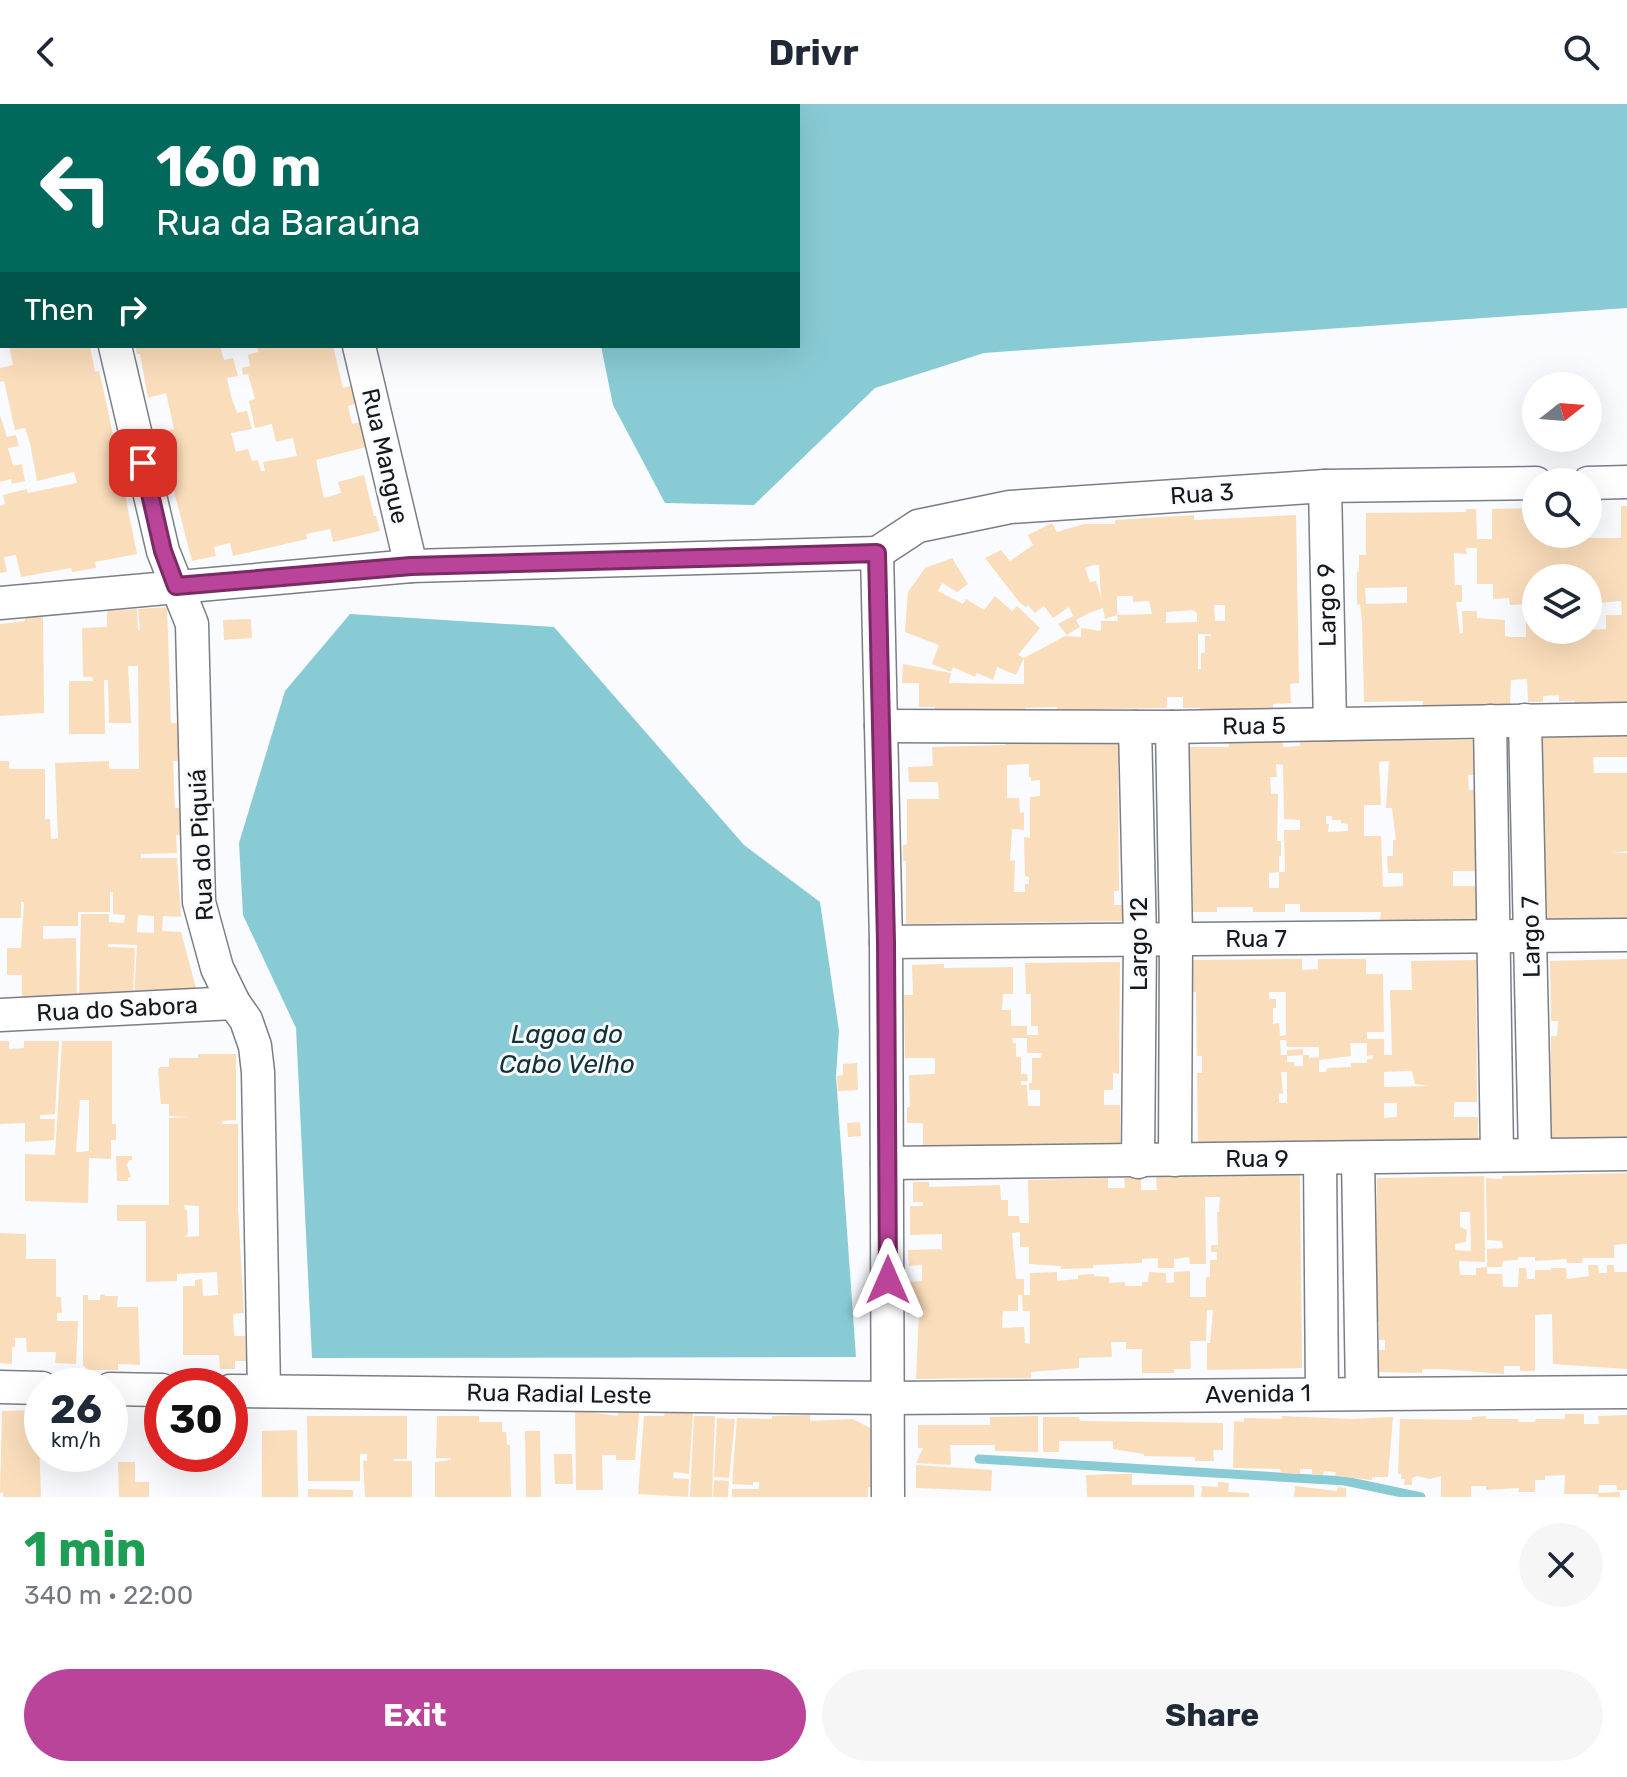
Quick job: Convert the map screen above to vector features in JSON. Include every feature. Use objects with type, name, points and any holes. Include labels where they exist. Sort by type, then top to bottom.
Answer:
[{"type":"street","name":"Rua do Piquiá","points":[[115,348],[163,551],[192,624],[199,902],[217,968],[246,1020],[255,1046],[264,1391]]},
{"type":"street","name":"Rua Mangue","points":[[359,348],[411,566]]},
{"type":"street","points":[[1602,483],[1627,482]]},
{"type":"street","name":"Rua 3","points":[[877,553],[918,526],[1010,507],[1325,486],[1522,483]]},
{"type":"street","name":"Largo 9","points":[[1325,486],[1330,724]]},
{"type":"street","points":[[0,603],[411,566],[877,553],[886,942],[888,1497]]},
{"type":"street","name":"Rua 5","points":[[881,726],[1172,727],[1627,719]]},
{"type":"street","name":"Largo 7","points":[[1525,720],[1535,1154]]},
{"type":"street","name":"Largo 7","points":[[1490,721],[1496,938],[1497,1154]]},
{"type":"street","name":"Largo 12","points":[[1135,727],[1140,939],[1138,1162]]},
{"type":"street","name":"Largo 12","points":[[1172,727],[1176,939],[1175,1160]]},
{"type":"street","name":"Rua 7","points":[[886,942],[1627,935]]},
{"type":"street","name":"Rua do Sabora","points":[[0,1015],[234,1003]]},
{"type":"street","name":"Rua 9","points":[[887,1163],[1627,1154]]},
{"type":"street","points":[[1320,1158],[1322,1393]]},
{"type":"street","points":[[1358,1158],[1362,1393]]},
{"type":"street","points":[[0,1387],[24,1388]]},
{"type":"street","name":"Rua Radial Leste","points":[[248,1391],[888,1398]]},
{"type":"street","name":"Avenida 1","points":[[888,1398],[1627,1392]]},
{"type":"water","points":[[800,104],[1627,104],[1627,308],[984,353],[875,388],[754,505],[665,503],[613,405],[601,348],[800,348]]},
{"type":"water","name":"Lagoa do Cabo Velho","points":[[350,614],[554,627],[744,845],[820,902],[839,1031],[836,1076],[856,1357],[312,1358],[296,1028],[243,915],[239,843],[285,691]]},
{"type":"building","points":[[9,348],[90,348],[107,406],[137,554],[95,562],[96,568],[72,572],[71,568],[21,577],[16,555],[4,557],[7,572],[0,573],[0,506],[5,504],[3,495],[77,483],[74,472],[37,481],[25,428],[15,430],[4,381],[0,382],[0,368],[13,365]]},
{"type":"building","points":[[136,348],[221,348],[224,360],[233,358],[238,376],[227,378],[231,396],[237,413],[247,411],[252,429],[231,433],[236,452],[248,449],[252,461],[258,460],[261,471],[265,471],[263,462],[297,456],[293,438],[276,442],[272,424],[255,428],[249,401],[255,399],[248,374],[243,375],[242,368],[250,366],[248,355],[258,352],[257,348],[333,348],[343,388],[353,385],[357,403],[348,406],[352,424],[364,421],[370,446],[316,460],[324,498],[341,493],[338,482],[364,475],[380,531],[333,542],[330,529],[306,534],[307,539],[233,556],[230,543],[214,547],[216,556],[192,561],[159,433],[174,429],[166,393],[148,398],[140,354]]},
{"type":"building","points":[[0,415],[7,437],[16,435],[19,446],[8,448],[13,466],[22,464],[25,481],[12,484],[11,479],[0,482]]},
{"type":"building","points":[[1621,506],[1627,506],[1627,706],[1575,705],[1575,701],[1559,701],[1559,695],[1543,696],[1543,702],[1528,702],[1527,679],[1511,680],[1510,707],[1414,708],[1414,705],[1423,705],[1423,701],[1364,702],[1357,571],[1359,555],[1366,555],[1366,513],[1466,512],[1466,509],[1476,509],[1477,539],[1492,539],[1492,509],[1522,508],[1522,548],[1602,548],[1602,538],[1621,538]],"holes":[[[1407,587],[1407,603],[1366,604],[1365,588]]]},
{"type":"building","points":[[1194,515],[1194,520],[1296,515],[1299,683],[1290,684],[1291,703],[1273,704],[1273,711],[1200,712],[1200,708],[1183,708],[1183,697],[1167,697],[1167,708],[1103,709],[1103,713],[1057,713],[1057,707],[1025,708],[1025,712],[935,711],[935,707],[919,707],[919,683],[902,683],[903,664],[951,673],[949,683],[1024,684],[1024,658],[1065,636],[1081,637],[1081,628],[1101,631],[1101,621],[1118,621],[1117,615],[1105,619],[1103,608],[1076,620],[1080,627],[1067,635],[1058,624],[1073,616],[1069,607],[1053,618],[1044,606],[1035,613],[1028,605],[1026,607],[1020,603],[985,558],[1001,550],[1010,561],[1033,545],[1028,535],[1052,523],[1057,532],[1084,524],[1115,524],[1115,520]],"holes":[[[1099,565],[1101,598],[1096,581],[1090,582],[1085,568]],[[1117,596],[1133,596],[1133,602],[1149,601],[1152,614],[1117,615]],[[1214,605],[1225,605],[1225,621],[1215,621]],[[1193,610],[1197,613],[1197,622],[1166,623],[1166,612]],[[1198,634],[1211,634],[1205,636],[1205,653],[1201,653],[1201,669],[1198,669]]]},
{"type":"building","points":[[952,558],[968,584],[957,592],[942,583],[938,591],[963,604],[966,599],[984,610],[995,596],[1012,611],[1017,606],[1040,628],[1018,655],[1024,658],[1016,675],[997,667],[993,680],[977,673],[975,677],[953,667],[951,672],[932,664],[939,645],[905,632],[908,592],[925,568]]},
{"type":"building","points":[[167,607],[171,723],[179,723],[180,761],[173,761],[175,808],[181,808],[183,835],[176,835],[177,853],[141,854],[141,858],[177,858],[181,917],[163,916],[162,931],[181,932],[197,992],[134,997],[137,945],[108,944],[108,947],[135,948],[133,996],[79,998],[81,914],[109,914],[109,922],[124,923],[125,915],[113,914],[113,892],[110,892],[110,912],[78,912],[78,926],[43,926],[43,939],[76,938],[77,998],[22,999],[22,975],[7,975],[7,948],[21,948],[24,902],[21,902],[21,918],[0,918],[0,761],[9,761],[9,769],[45,769],[45,819],[50,819],[51,839],[58,838],[55,763],[109,761],[109,769],[139,769],[138,666],[128,666],[131,723],[109,723],[108,680],[104,680],[105,734],[69,734],[69,681],[93,681],[92,677],[83,677],[82,628],[107,627],[107,611],[137,609],[140,630],[138,609]],"holes":[[[138,915],[154,916],[154,933],[137,932]]]},
{"type":"building","points":[[43,616],[44,713],[0,716],[0,624]]},
{"type":"building","points":[[251,619],[252,638],[224,640],[223,620]]},
{"type":"building","points":[[1541,736],[1627,736],[1627,757],[1593,757],[1594,773],[1627,773],[1627,851],[1613,853],[1627,853],[1627,918],[1547,919]]},
{"type":"building","points":[[1006,740],[1024,740],[1024,744],[1122,744],[1123,763],[1118,763],[1119,891],[1114,891],[1114,905],[1125,905],[1123,921],[906,924],[903,845],[907,844],[907,799],[939,799],[938,782],[909,782],[908,767],[933,766],[932,747],[1005,745]],"holes":[[[1029,764],[1031,781],[1040,780],[1040,796],[1030,797],[1030,838],[1024,837],[1025,876],[1029,877],[1029,884],[1025,884],[1025,892],[1014,892],[1015,860],[1010,861],[1012,829],[1024,830],[1024,812],[1020,813],[1019,798],[1007,798],[1007,765]]]},
{"type":"building","points":[[1229,740],[1283,740],[1283,747],[1300,746],[1300,741],[1474,740],[1475,775],[1468,775],[1469,790],[1476,790],[1478,871],[1453,871],[1453,886],[1483,886],[1483,907],[1475,922],[1380,923],[1381,912],[1300,912],[1300,904],[1285,904],[1285,912],[1253,912],[1253,907],[1217,907],[1217,912],[1193,912],[1190,747],[1229,747]],"holes":[[[1389,761],[1386,808],[1392,808],[1396,840],[1393,840],[1393,856],[1387,856],[1388,873],[1403,873],[1403,886],[1383,887],[1381,836],[1364,836],[1364,805],[1381,805],[1379,762]],[[1276,764],[1283,765],[1284,819],[1300,820],[1300,830],[1284,830],[1285,872],[1279,872],[1278,794],[1271,794],[1270,777],[1277,777]],[[1326,816],[1332,816],[1332,820],[1348,824],[1348,831],[1328,832],[1329,824],[1326,824]],[[1279,872],[1279,888],[1269,888],[1269,873]]]},
{"type":"building","points":[[1302,959],[1302,970],[1318,969],[1318,959],[1366,959],[1366,974],[1383,974],[1384,1032],[1367,1032],[1367,1039],[1384,1039],[1384,1055],[1392,1055],[1390,990],[1412,990],[1411,961],[1476,960],[1477,1102],[1454,1102],[1454,1117],[1478,1117],[1478,1143],[1353,1145],[1353,1140],[1337,1140],[1337,1146],[1198,1146],[1197,1073],[1202,1073],[1202,1056],[1197,1056],[1196,992],[1190,992],[1191,960]],"holes":[[[1269,992],[1286,992],[1286,1035],[1280,1036],[1279,1023],[1273,1024],[1276,999],[1269,999]],[[1280,1040],[1286,1040],[1287,1047],[1319,1047],[1319,1057],[1309,1058],[1309,1055],[1303,1055],[1303,1049],[1287,1050],[1287,1055],[1281,1055]],[[1350,1043],[1367,1043],[1367,1056],[1373,1055],[1373,1059],[1367,1059],[1367,1063],[1351,1063],[1351,1067],[1327,1068],[1326,1072],[1319,1072],[1319,1060],[1351,1056]],[[1303,1055],[1303,1066],[1287,1062],[1287,1056]],[[1412,1071],[1415,1084],[1430,1086],[1384,1087],[1384,1072]],[[1281,1072],[1287,1072],[1287,1103],[1279,1103],[1279,1093],[1283,1094]],[[1384,1103],[1397,1103],[1397,1117],[1384,1118]]]},
{"type":"building","points":[[1627,959],[1627,1143],[1550,1144],[1551,1036],[1557,1036],[1558,1021],[1551,1021],[1550,961]]},
{"type":"building","points":[[1120,962],[1119,1074],[1113,1073],[1113,1090],[1104,1090],[1104,1105],[1120,1105],[1120,1143],[1027,1144],[1027,1149],[923,1146],[923,1123],[907,1123],[909,1075],[935,1074],[935,1058],[905,1058],[904,995],[913,995],[912,965],[1013,967],[1013,994],[1003,994],[1002,1010],[1011,1010],[1011,1026],[1027,1026],[1027,1035],[1038,1035],[1038,1026],[1031,1026],[1031,994],[1026,994],[1025,963]],"holes":[[[1012,1038],[1027,1038],[1027,1053],[1042,1053],[1041,1058],[1032,1058],[1032,1083],[1029,1083],[1029,1090],[1040,1090],[1040,1106],[1028,1106],[1027,1085],[1021,1085],[1021,1081],[1028,1081],[1027,1074],[1021,1074],[1021,1057],[1016,1057],[1016,1043]]]},
{"type":"building","points":[[0,1041],[9,1041],[9,1049],[24,1048],[24,1041],[59,1041],[55,1114],[40,1115],[40,1119],[55,1119],[54,1140],[25,1142],[25,1123],[0,1124]]},
{"type":"building","points":[[62,1041],[112,1041],[112,1124],[116,1124],[116,1140],[111,1140],[111,1159],[89,1158],[88,1203],[25,1201],[25,1154],[55,1155]],"holes":[[[80,1100],[89,1100],[89,1151],[76,1152]]]},
{"type":"building","points":[[236,1054],[236,1120],[222,1121],[222,1124],[238,1124],[238,1208],[244,1313],[233,1314],[234,1336],[245,1336],[246,1361],[235,1361],[235,1368],[220,1368],[219,1355],[183,1355],[183,1286],[195,1286],[195,1280],[202,1279],[203,1296],[218,1295],[217,1272],[177,1274],[177,1281],[146,1282],[146,1221],[117,1221],[117,1205],[169,1205],[169,1118],[188,1117],[169,1116],[169,1104],[161,1104],[158,1070],[169,1067],[169,1058]],"holes":[[[184,1205],[199,1206],[199,1236],[184,1237],[188,1234]]]},
{"type":"building","points":[[857,1063],[858,1090],[838,1091],[837,1076],[843,1075],[843,1064]]},
{"type":"building","points":[[860,1122],[861,1136],[848,1137],[847,1123]]},
{"type":"building","points":[[116,1156],[132,1156],[127,1165],[131,1177],[128,1181],[117,1181]]},
{"type":"building","points":[[1627,1173],[1627,1244],[1614,1245],[1614,1258],[1583,1258],[1582,1263],[1567,1263],[1566,1259],[1535,1261],[1535,1257],[1518,1257],[1518,1260],[1503,1261],[1502,1267],[1487,1267],[1487,1249],[1503,1248],[1502,1241],[1487,1240],[1486,1178]]},
{"type":"building","points":[[1300,1175],[1302,1368],[1207,1370],[1207,1343],[1210,1343],[1213,1310],[1207,1310],[1206,1341],[1190,1341],[1191,1369],[1174,1369],[1174,1373],[1142,1373],[1142,1349],[1126,1349],[1126,1342],[1111,1342],[1112,1357],[1079,1358],[1079,1368],[1031,1372],[1031,1378],[916,1379],[919,1314],[907,1314],[907,1297],[909,1282],[922,1281],[922,1265],[909,1266],[908,1250],[942,1249],[942,1234],[910,1235],[910,1206],[923,1206],[923,1202],[913,1202],[913,1182],[929,1182],[929,1187],[1000,1185],[1001,1200],[1008,1200],[1008,1216],[1019,1216],[1020,1223],[1029,1223],[1028,1180],[1108,1178],[1108,1188],[1125,1188],[1124,1178],[1141,1178],[1141,1190],[1157,1190],[1156,1177]],"holes":[[[1205,1197],[1220,1197],[1218,1245],[1211,1245],[1211,1252],[1217,1252],[1217,1260],[1210,1260],[1206,1297],[1190,1297],[1190,1271],[1174,1272],[1174,1282],[1166,1283],[1166,1273],[1149,1272],[1148,1282],[1142,1282],[1142,1286],[1125,1286],[1125,1282],[1109,1283],[1109,1277],[1094,1274],[1057,1281],[1057,1272],[1030,1273],[1030,1295],[1024,1295],[1024,1279],[1016,1279],[1012,1233],[1020,1232],[1020,1247],[1029,1247],[1029,1264],[1061,1266],[1061,1269],[1093,1268],[1093,1265],[1142,1263],[1142,1259],[1158,1258],[1158,1268],[1174,1268],[1174,1259],[1189,1257],[1190,1264],[1206,1264]],[[1018,1295],[1022,1295],[1023,1311],[1030,1311],[1030,1344],[1025,1343],[1024,1327],[1002,1328],[1003,1311],[1018,1311]]]},
{"type":"building","points":[[1484,1176],[1485,1262],[1459,1261],[1460,1275],[1476,1275],[1476,1268],[1487,1267],[1487,1274],[1502,1274],[1503,1287],[1518,1287],[1519,1268],[1526,1268],[1527,1279],[1535,1279],[1535,1270],[1551,1268],[1566,1268],[1567,1279],[1589,1276],[1588,1265],[1598,1265],[1599,1273],[1607,1273],[1607,1265],[1614,1265],[1614,1272],[1627,1272],[1627,1369],[1553,1364],[1552,1314],[1535,1315],[1535,1371],[1520,1371],[1520,1366],[1504,1366],[1504,1374],[1441,1369],[1422,1369],[1422,1373],[1378,1372],[1378,1350],[1385,1350],[1385,1340],[1379,1340],[1379,1322],[1376,1322],[1377,1178]],"holes":[[[1460,1212],[1470,1212],[1471,1251],[1455,1250],[1455,1244],[1466,1242],[1467,1230],[1460,1227]]]},
{"type":"building","points":[[0,1233],[26,1234],[26,1259],[56,1259],[56,1297],[61,1297],[62,1313],[57,1313],[57,1321],[78,1321],[76,1364],[55,1363],[56,1352],[27,1352],[26,1338],[15,1338],[12,1364],[0,1363]]},
{"type":"building","points":[[83,1295],[88,1295],[88,1300],[100,1300],[100,1295],[118,1296],[117,1307],[138,1307],[140,1365],[85,1368],[83,1365]]},
{"type":"building","points":[[24,1410],[24,1472],[40,1472],[41,1497],[3,1497],[3,1492],[0,1493],[2,1411]]},
{"type":"building","points":[[575,1410],[618,1416],[618,1412],[639,1413],[635,1460],[616,1460],[616,1455],[602,1455],[603,1490],[576,1490]]},
{"type":"building","points":[[665,1412],[693,1413],[689,1474],[674,1472],[673,1478],[689,1479],[688,1497],[638,1494],[644,1416],[664,1416]]},
{"type":"building","points":[[1565,1414],[1584,1414],[1584,1424],[1599,1424],[1598,1416],[1627,1415],[1627,1490],[1617,1490],[1616,1485],[1599,1485],[1598,1493],[1620,1492],[1620,1497],[1564,1494],[1565,1475],[1535,1480],[1535,1492],[1518,1492],[1519,1488],[1486,1490],[1486,1486],[1471,1486],[1471,1497],[1441,1497],[1441,1476],[1429,1479],[1417,1476],[1412,1478],[1412,1485],[1404,1485],[1405,1479],[1398,1474],[1400,1419],[1472,1420],[1472,1417],[1486,1416],[1486,1419],[1535,1422],[1536,1419],[1565,1419]]},
{"type":"building","points":[[810,1415],[810,1421],[853,1419],[872,1429],[873,1487],[868,1487],[868,1497],[732,1497],[732,1489],[759,1489],[759,1482],[753,1482],[753,1485],[732,1484],[737,1418],[772,1419],[772,1416]]},
{"type":"building","points":[[307,1416],[407,1416],[407,1459],[394,1461],[412,1461],[412,1497],[365,1497],[363,1460],[367,1461],[367,1454],[360,1454],[360,1481],[308,1481]]},
{"type":"building","points":[[437,1416],[479,1416],[479,1422],[502,1422],[502,1432],[506,1432],[507,1445],[510,1445],[511,1497],[435,1497],[435,1462],[451,1460],[436,1458]]},
{"type":"building","points":[[694,1416],[715,1416],[712,1497],[690,1497]]},
{"type":"building","points":[[1038,1416],[1038,1452],[995,1451],[995,1445],[950,1445],[951,1465],[916,1463],[923,1448],[918,1448],[918,1425],[990,1425],[990,1417]]},
{"type":"building","points":[[1282,1416],[1393,1417],[1388,1477],[1372,1477],[1372,1480],[1335,1476],[1336,1472],[1312,1474],[1312,1469],[1300,1469],[1300,1474],[1281,1473],[1280,1469],[1233,1468],[1234,1421],[1244,1422],[1244,1418],[1282,1419]]},
{"type":"building","points":[[1043,1417],[1079,1417],[1080,1421],[1223,1423],[1223,1450],[1213,1450],[1214,1461],[1195,1461],[1195,1457],[1144,1456],[1113,1449],[1113,1441],[1059,1441],[1059,1452],[1043,1452]]},
{"type":"building","points":[[717,1418],[735,1419],[729,1478],[714,1477]]},
{"type":"building","points":[[297,1430],[298,1497],[262,1497],[262,1431]]},
{"type":"building","points":[[525,1431],[540,1431],[541,1497],[526,1497]]},
{"type":"building","points":[[554,1454],[572,1454],[573,1484],[555,1484]]},
{"type":"building","points":[[128,1462],[135,1462],[135,1482],[149,1482],[149,1497],[119,1497],[118,1472],[128,1472]]},
{"type":"building","points":[[916,1465],[992,1470],[991,1491],[916,1488]]},
{"type":"building","points":[[1132,1474],[1132,1485],[1194,1485],[1194,1497],[1087,1497],[1086,1475]]},
{"type":"building","points":[[714,1480],[729,1481],[728,1497],[713,1497]]},
{"type":"building","points":[[1218,1482],[1229,1483],[1228,1492],[1249,1493],[1249,1497],[1201,1497],[1202,1486],[1218,1487]]},
{"type":"building","points":[[1295,1486],[1337,1491],[1338,1487],[1346,1488],[1346,1497],[1294,1497]]},
{"type":"building","points":[[308,1489],[353,1490],[353,1497],[308,1497]]},
{"type":"waterway","points":[[979,1459],[1345,1481],[1421,1497]]},
{"type":"route","points":[[143,463],[163,551],[176,586],[411,566],[877,553],[886,942],[888,1280]]}]
